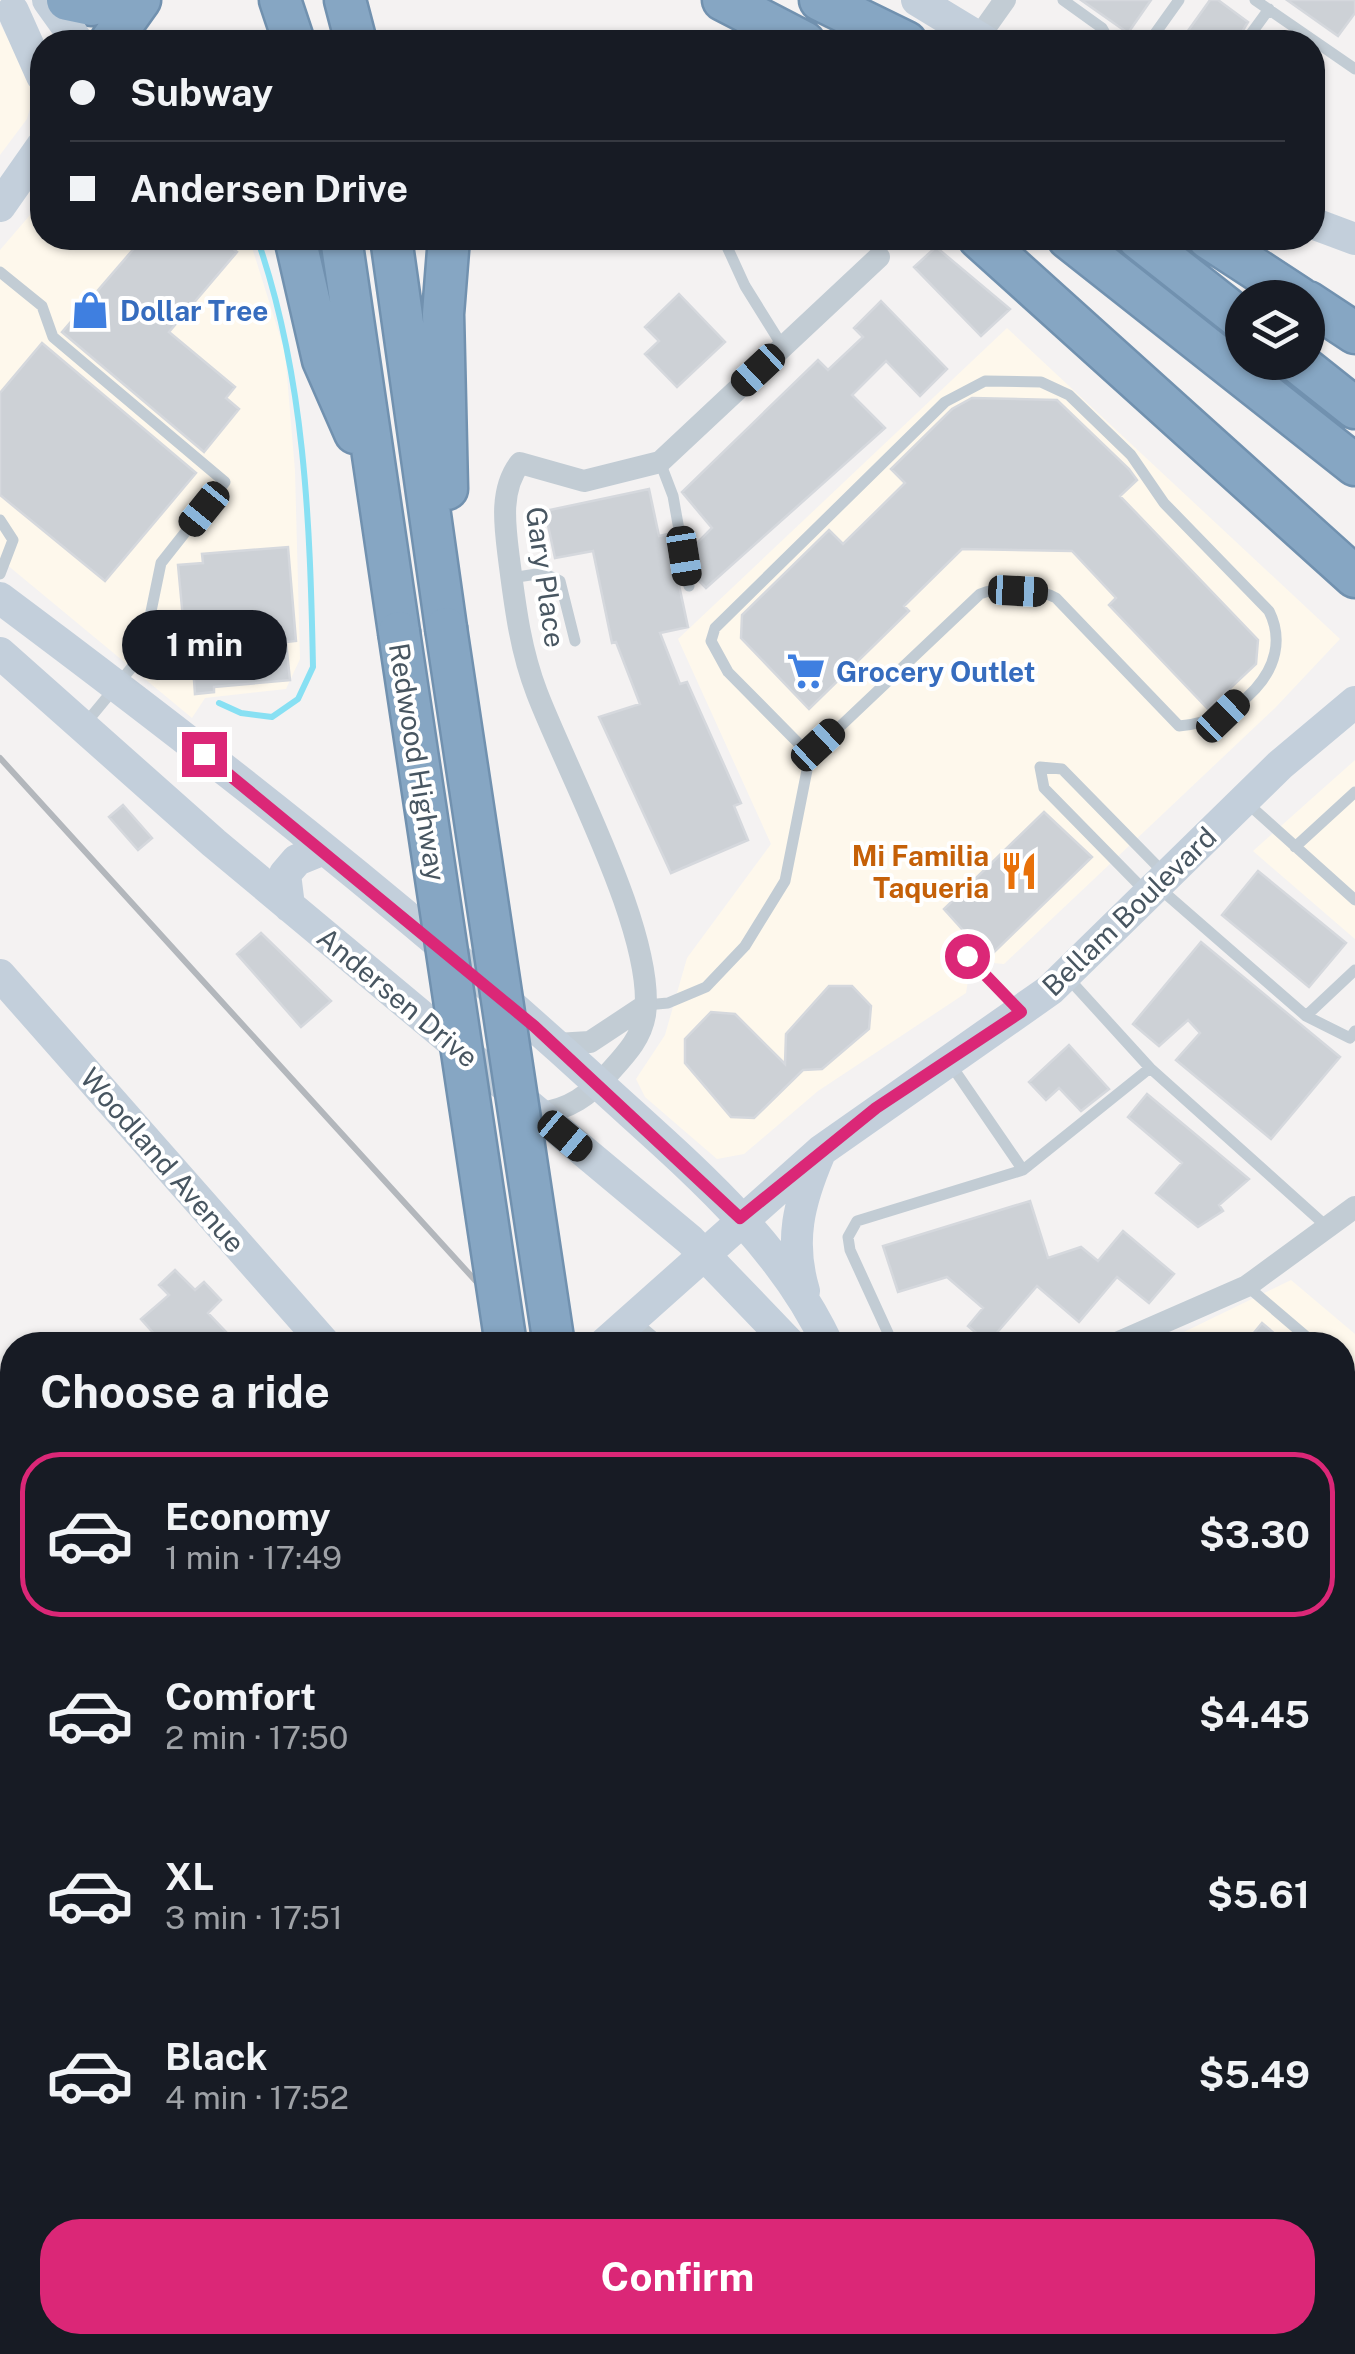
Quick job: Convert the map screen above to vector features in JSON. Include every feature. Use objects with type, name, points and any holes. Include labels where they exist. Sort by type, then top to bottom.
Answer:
[{"type":"highway","points":[[67,0],[91,5],[106,0]]},
{"type":"highway","points":[[119,30],[140,0]]},
{"type":"highway","points":[[280,0],[290,30]]},
{"type":"highway","points":[[345,0],[353,30]]},
{"type":"highway","points":[[722,0],[781,30]]},
{"type":"highway","points":[[812,0],[863,30]]},
{"type":"highway","points":[[820,0],[881,30]]},
{"type":"highway","points":[[298,250],[323,360],[373,473]]},
{"type":"highway","name":"Redwood Highway","points":[[343,250],[504,1332]]},
{"type":"highway","name":"Redwood Highway","points":[[393,250],[552,1332]]},
{"type":"highway","points":[[446,628],[443,314],[447,250]]},
{"type":"highway","points":[[991,250],[1355,576]]},
{"type":"highway","points":[[1032,250],[1127,346],[1208,444]]},
{"type":"highway","points":[[1083,250],[1355,465]]},
{"type":"highway","points":[[1153,250],[1225,307]]},
{"type":"highway","points":[[1226,250],[1272,280]]},
{"type":"highway","points":[[1325,313],[1355,333]]},
{"type":"highway","points":[[1319,380],[1355,408]]},
{"type":"main road","points":[[48,0],[69,30]]},
{"type":"main road","points":[[917,0],[966,30]]},
{"type":"main road","points":[[10,5],[34,30]]},
{"type":"main road","points":[[10,5],[30,49]]},
{"type":"main road","points":[[2,200],[30,162]]},
{"type":"main road","points":[[1325,228],[1354,236]]},
{"type":"main road","points":[[0,598],[324,850],[556,1044],[740,1218],[808,1305],[822,1332]]},
{"type":"main road","name":"Andersen Drive","points":[[0,654],[290,906],[704,1253],[778,1332]]},
{"type":"main road","name":"Bellam Boulevard","points":[[704,1253],[822,1150],[1021,1012],[1066,976],[1244,800],[1355,702]]},
{"type":"main road","points":[[290,906],[285,874],[305,855],[324,850]]},
{"type":"main road","name":"Woodland Avenue","points":[[0,975],[315,1332]]},
{"type":"main road","points":[[808,1305],[795,1256],[796,1227],[822,1150]]},
{"type":"main road","points":[[618,1332],[704,1253]]},
{"type":"street","points":[[988,30],[1006,0]]},
{"type":"street","name":"Gary Place","points":[[539,1114],[564,1108],[599,1084],[634,1044],[646,1004],[636,933],[536,691],[520,634],[505,496],[520,463],[584,481],[660,462],[879,257]]},
{"type":"street","points":[[556,1044],[590,1042],[646,1004]]},
{"type":"street","points":[[1145,1332],[1247,1286],[1355,1207]]},
{"type":"lane","points":[[1063,0],[1103,30]]},
{"type":"lane","points":[[1158,30],[1179,0]]},
{"type":"lane","points":[[1255,0],[1297,30]]},
{"type":"lane","points":[[1254,30],[1268,10]]},
{"type":"lane","points":[[1325,49],[1355,69]]},
{"type":"lane","points":[[728,250],[745,286],[783,347]]},
{"type":"lane","points":[[0,272],[42,306],[53,336],[226,482],[160,563],[142,655],[83,726]]},
{"type":"lane","points":[[646,1004],[668,1003],[706,987],[745,946],[785,881],[810,756],[972,599],[987,590],[1041,592],[1056,598],[1179,726],[1202,725],[1223,716],[1266,673],[1279,652],[1275,623],[1269,611],[1164,503],[1131,454],[1069,394],[1040,382],[970,386],[945,402],[715,628],[710,640],[720,664],[810,756]]},
{"type":"lane","points":[[660,462],[673,496],[688,586]]},
{"type":"lane","points":[[0,520],[12,540],[0,574]]},
{"type":"lane","points":[[512,578],[543,572],[560,580],[576,641]]},
{"type":"lane","points":[[1158,886],[1062,768],[1040,766],[1044,788],[1306,1016],[1350,1038],[1355,1030]]},
{"type":"lane","points":[[1294,847],[1355,792]]},
{"type":"lane","points":[[1244,800],[1355,900]]},
{"type":"lane","points":[[967,956],[1021,1012]]},
{"type":"lane","points":[[1306,1016],[1355,970]]},
{"type":"lane","points":[[1066,976],[1150,1068],[1326,1225]]},
{"type":"lane","points":[[949,1062],[1023,1170]]},
{"type":"lane","points":[[888,1332],[850,1250],[848,1237],[857,1221],[1023,1170],[1150,1068]]},
{"type":"lane","points":[[1247,1286],[1301,1332]]},
{"type":"lane","points":[[633,1319],[648,1332]]},
{"type":"shaded area","points":[[0,24],[30,78],[30,108],[27,119],[0,155]]},
{"type":"shaded area","points":[[30,215],[30,250],[253,250],[285,352],[295,471],[300,659],[286,689],[205,698],[192,718],[0,559],[0,250]]},
{"type":"shaded area","points":[[1007,328],[1340,639],[1275,708],[1004,964],[993,963],[968,981],[966,993],[818,1091],[744,1154],[717,1159],[645,1097],[636,1079],[665,1035],[687,958],[771,844],[678,639]]},
{"type":"shaded area","points":[[1355,760],[1355,939],[1253,851]]},
{"type":"shaded area","points":[[1291,1280],[1353,1332],[1184,1332]]},
{"type":"building","points":[[1081,0],[1151,0],[1130,30],[1124,30]]},
{"type":"building","points":[[1210,0],[1218,0],[1248,22],[1243,30],[1189,30]]},
{"type":"building","points":[[1287,0],[1355,0],[1355,13],[1338,36]]},
{"type":"building","points":[[133,250],[235,250],[237,252],[169,332],[235,387],[226,398],[239,409],[204,452],[62,332]]},
{"type":"building","points":[[933,250],[940,250],[1010,309],[981,336],[914,267]]},
{"type":"building","points":[[679,294],[725,342],[677,387],[645,354],[659,341],[645,327]]},
{"type":"building","points":[[881,301],[947,369],[920,396],[886,361],[852,395],[885,428],[706,588],[697,579],[692,548],[712,528],[682,492],[818,360],[828,370],[863,337],[854,328]]},
{"type":"building","points":[[42,343],[196,473],[105,581],[0,495],[0,393]]},
{"type":"building","points":[[972,398],[1057,400],[1129,469],[1137,480],[1120,496],[1258,640],[1256,664],[1208,709],[1109,605],[1116,598],[1072,551],[962,549],[904,606],[909,611],[809,709],[741,638],[742,615],[829,530],[843,544],[905,483],[891,469],[952,409]]},
{"type":"building","points":[[649,489],[659,536],[668,534],[688,627],[660,633],[680,684],[687,682],[741,803],[734,806],[748,840],[671,873],[599,717],[640,704],[616,642],[612,643],[593,551],[555,558],[545,511]]},
{"type":"building","points":[[288,547],[296,641],[286,642],[290,680],[214,687],[214,692],[195,694],[192,651],[186,651],[178,565],[203,563],[202,554]]},
{"type":"building","points":[[123,805],[152,838],[138,850],[109,817]]},
{"type":"building","points":[[1044,812],[1092,857],[988,958],[944,909]]},
{"type":"building","points":[[1258,871],[1346,943],[1309,987],[1222,915]]},
{"type":"building","points":[[261,933],[331,1001],[301,1027],[237,954]]},
{"type":"building","points":[[1201,942],[1340,1057],[1271,1139],[1176,1060],[1200,1033],[1188,1020],[1159,1046],[1133,1024]]},
{"type":"building","points":[[829,986],[852,986],[871,1006],[869,1029],[822,1069],[803,1070],[754,1118],[731,1117],[685,1063],[685,1039],[711,1012],[735,1014],[785,1064],[786,1034]]},
{"type":"building","points":[[1069,1045],[1109,1089],[1081,1111],[1059,1088],[1046,1100],[1029,1082]]},
{"type":"building","points":[[1147,1094],[1249,1179],[1219,1205],[1223,1211],[1198,1227],[1156,1193],[1182,1163],[1128,1117]]},
{"type":"building","points":[[1030,1201],[1048,1258],[1081,1247],[1098,1261],[1123,1231],[1174,1274],[1149,1303],[1117,1277],[1079,1322],[1037,1286],[997,1332],[975,1332],[968,1326],[983,1308],[947,1277],[898,1292],[883,1246]]},
{"type":"building","points":[[175,1270],[195,1290],[204,1282],[221,1300],[208,1313],[226,1332],[152,1332],[141,1319],[169,1295],[159,1285]]},
{"type":"building","points":[[1262,1323],[1273,1332],[1255,1332]]},
{"type":"waterway","points":[[219,703],[241,713],[272,717],[298,699],[313,667],[302,450],[286,343],[261,250]]},
{"type":"railway","points":[[0,758],[522,1332]]},
{"type":"place","name":"Dollar Tree","points":[[90,310]]},
{"type":"place","name":"Grocery Outlet","points":[[806,671]]},
{"type":"place","name":"Mi Familia Taqueria","points":[[1019,871]]},
{"type":"route","points":[[204,754],[534,1026],[710,1185],[740,1218],[876,1108],[1021,1012],[967,956]]}]
